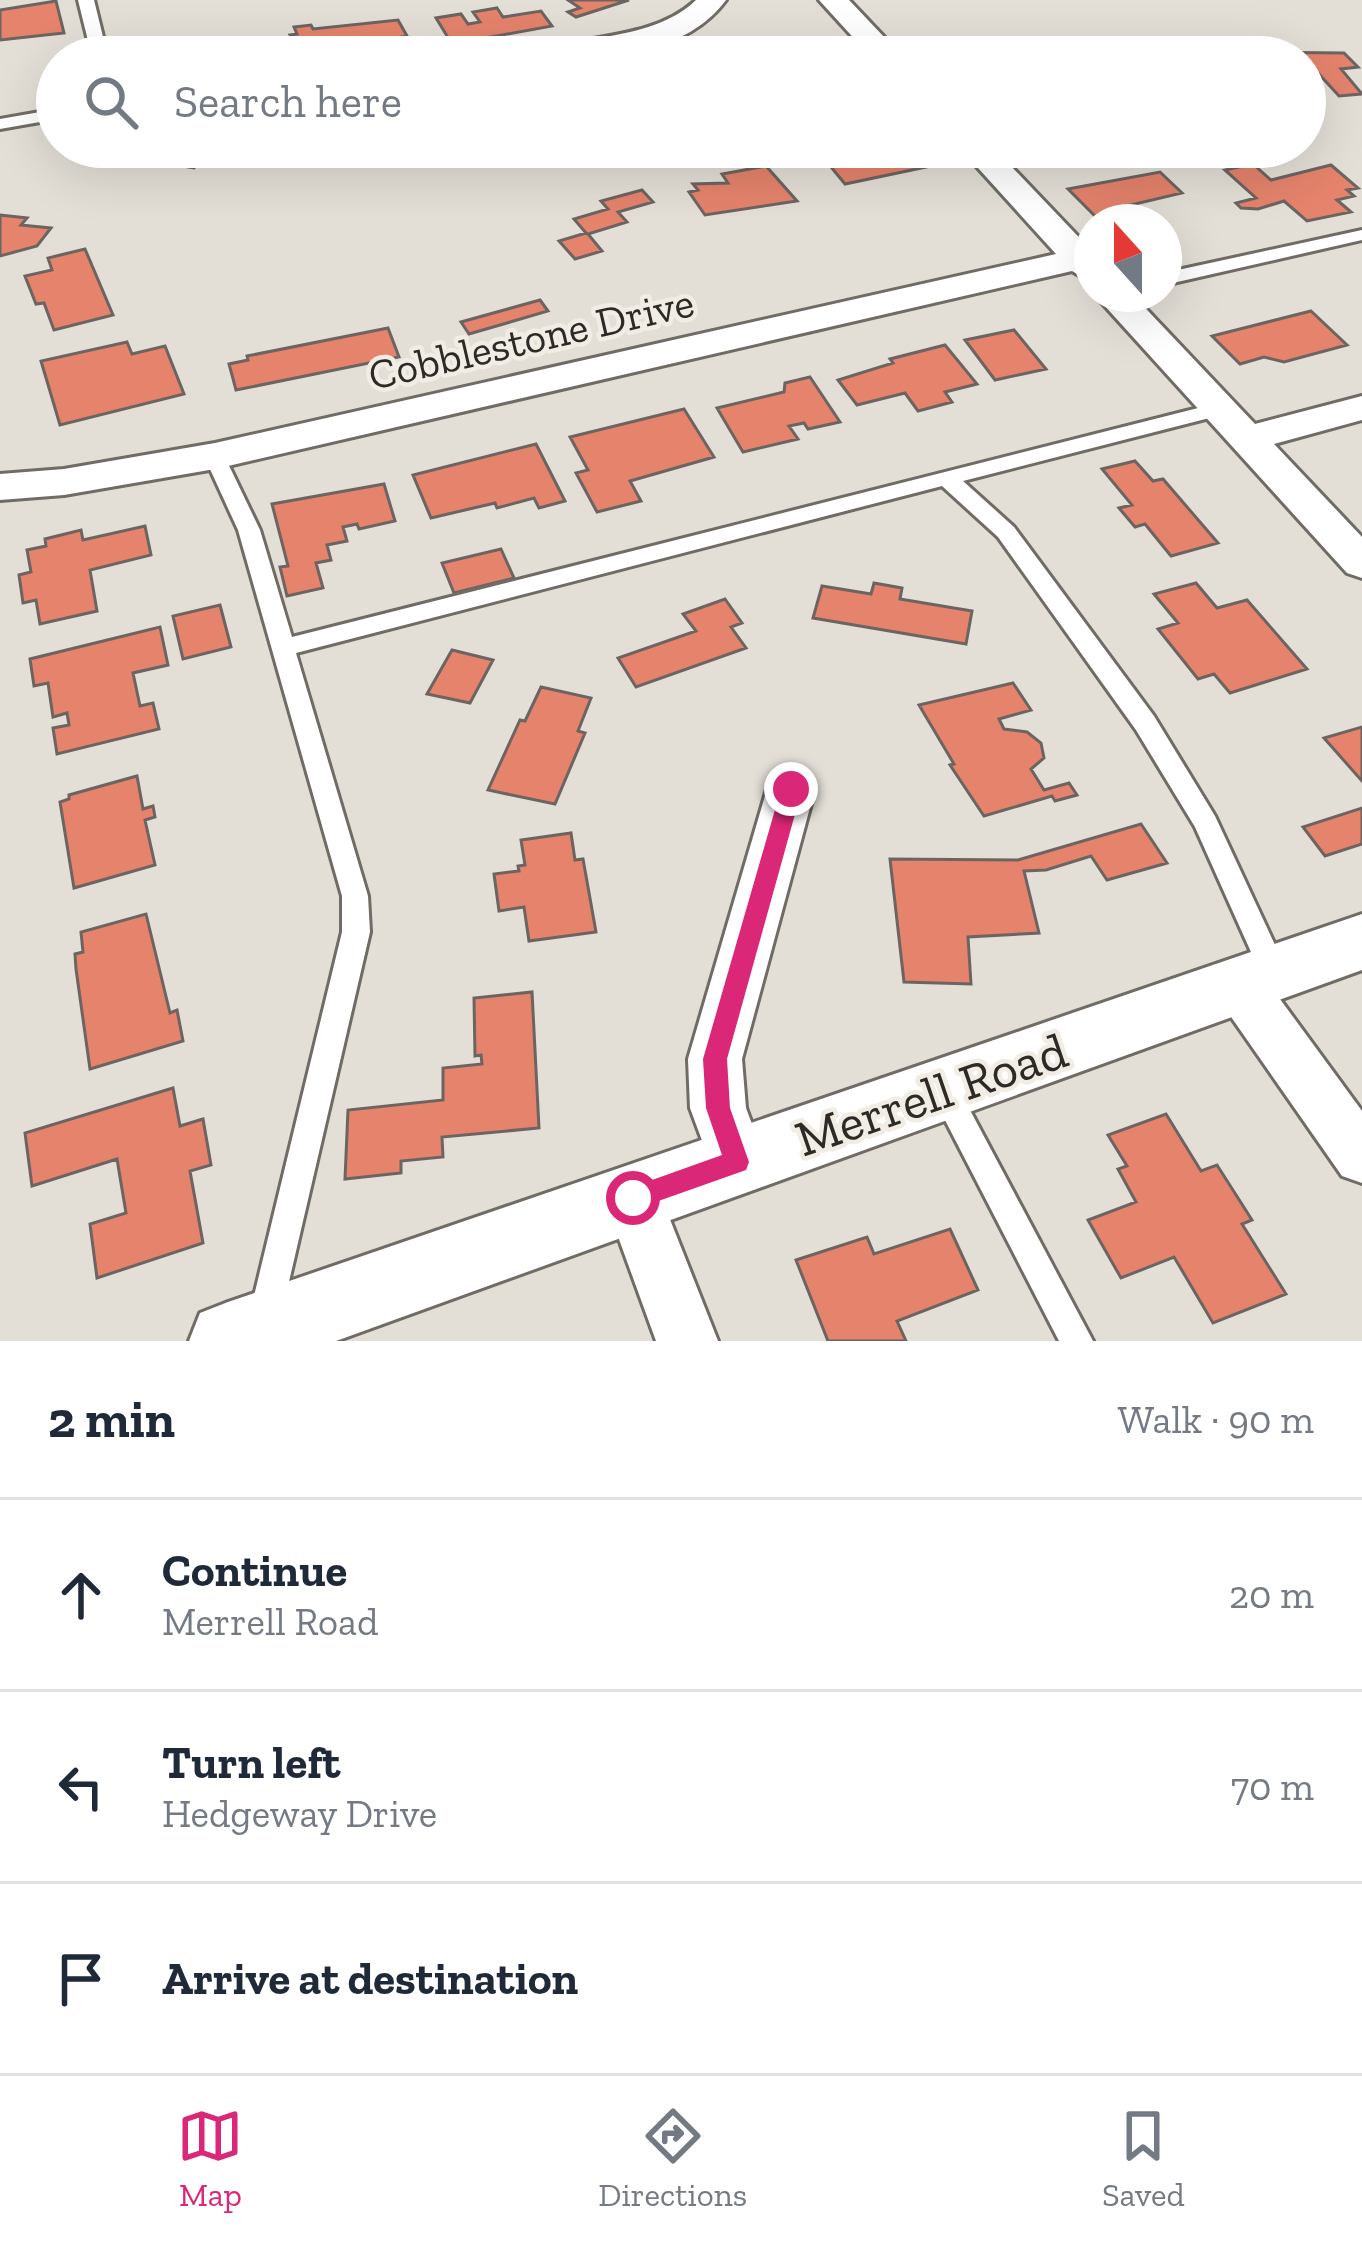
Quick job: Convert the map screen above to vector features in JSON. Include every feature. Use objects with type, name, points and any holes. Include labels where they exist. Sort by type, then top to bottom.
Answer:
[{"type":"street","points":[[651,36],[678,27],[712,0]]},
{"type":"street","points":[[833,0],[868,36]]},
{"type":"street","points":[[994,168],[1074,252]]},
{"type":"street","name":"Cobblestone Drive","points":[[0,487],[64,482],[215,456],[1074,268]]},
{"type":"street","points":[[1129,312],[1362,563]]},
{"type":"street","points":[[1245,439],[1362,408]]},
{"type":"street","points":[[737,1162],[718,1108],[715,1059],[791,789]]},
{"type":"street","name":"Merrell Road","points":[[251,1337],[1362,942]]},
{"type":"street","points":[[1257,979],[1362,1156]]},
{"type":"street","points":[[633,1198],[687,1341]]},
{"type":"lane","points":[[86,0],[95,36]]},
{"type":"lane","points":[[0,124],[36,118]]},
{"type":"lane","points":[[1182,275],[1362,235]]},
{"type":"lane","points":[[282,648],[1218,409]]},
{"type":"lane","points":[[215,456],[249,530],[355,896],[356,932],[251,1337]]},
{"type":"lane","points":[[946,478],[1006,532],[1145,723],[1206,823],[1257,979]]},
{"type":"lane","points":[[944,1089],[1076,1341]]},
{"type":"building","points":[[568,0],[629,0],[576,17],[568,12],[580,8]]},
{"type":"building","points":[[56,1],[64,33],[0,40],[0,10]]},
{"type":"building","points":[[497,8],[503,17],[541,11],[552,26],[496,36],[447,36],[436,18],[461,14],[468,24],[480,22],[473,12]]},
{"type":"building","points":[[398,20],[407,36],[290,35],[297,34],[294,27],[311,25],[313,29]]},
{"type":"building","points":[[1326,53],[1344,53],[1358,67],[1341,69],[1362,94],[1339,96],[1326,82]]},
{"type":"building","points":[[1331,165],[1358,188],[1347,190],[1354,196],[1337,200],[1351,212],[1307,221],[1284,201],[1258,209],[1241,208],[1236,203],[1256,198],[1225,170],[1258,168],[1271,180]]},
{"type":"building","points":[[768,168],[797,201],[705,215],[689,192],[698,190],[693,184],[728,183],[722,174]]},
{"type":"building","points":[[832,168],[921,168],[845,184]]},
{"type":"building","points":[[1160,172],[1182,193],[1135,204],[1083,204],[1068,189]]},
{"type":"building","points":[[642,190],[653,202],[618,212],[627,222],[588,234],[602,251],[575,259],[559,241],[586,233],[574,219],[608,209],[601,201]]},
{"type":"building","points":[[0,215],[27,218],[21,225],[51,228],[37,246],[0,256]]},
{"type":"building","points":[[85,249],[113,315],[54,330],[44,303],[36,304],[25,276],[52,270],[48,258]]},
{"type":"building","points":[[540,300],[548,311],[469,334],[461,322]]},
{"type":"building","points":[[1311,311],[1347,345],[1284,362],[1264,357],[1240,364],[1212,336]]},
{"type":"building","points":[[388,328],[399,357],[236,390],[229,364],[248,360],[247,356]]},
{"type":"building","points":[[1014,330],[1046,369],[995,380],[965,340]]},
{"type":"building","points":[[127,342],[132,354],[165,346],[184,394],[60,425],[41,361]]},
{"type":"building","points":[[945,345],[977,384],[945,392],[952,402],[918,411],[905,393],[857,405],[838,380],[893,363],[890,359]]},
{"type":"building","points":[[810,377],[840,422],[808,429],[804,423],[789,426],[798,439],[743,452],[717,408],[784,392],[785,383]]},
{"type":"building","points":[[684,409],[714,457],[630,481],[641,501],[597,512],[576,473],[588,470],[570,437]]},
{"type":"building","points":[[536,444],[565,501],[539,508],[534,498],[431,518],[413,475]]},
{"type":"building","points":[[1135,461],[1153,481],[1163,479],[1218,543],[1171,556],[1145,524],[1135,527],[1119,508],[1132,505],[1102,469]]},
{"type":"building","points":[[384,484],[395,521],[359,529],[357,524],[343,527],[347,541],[327,545],[331,560],[316,563],[323,588],[287,596],[280,567],[288,566],[272,504]]},
{"type":"building","points":[[145,526],[151,555],[90,570],[97,611],[40,624],[36,600],[23,603],[19,575],[31,572],[27,550],[46,546],[45,539],[81,530],[83,540]]},
{"type":"building","points":[[501,549],[514,578],[454,593],[442,563]]},
{"type":"building","points":[[874,583],[902,588],[900,599],[972,611],[966,644],[813,618],[822,586],[871,594]]},
{"type":"building","points":[[1196,583],[1217,608],[1247,600],[1307,669],[1230,693],[1214,674],[1198,679],[1158,629],[1178,623],[1154,594]]},
{"type":"building","points":[[725,599],[742,623],[731,627],[746,648],[636,687],[618,658],[696,631],[683,614]]},
{"type":"building","points":[[220,605],[231,647],[183,659],[173,616]]},
{"type":"building","points":[[160,627],[168,665],[133,673],[140,706],[153,703],[159,729],[57,754],[53,728],[69,725],[67,713],[53,717],[48,683],[34,686],[30,659]]},
{"type":"building","points":[[452,650],[493,660],[470,703],[427,694]]},
{"type":"building","points":[[1013,683],[1031,710],[999,719],[1004,729],[1027,732],[1041,743],[1044,758],[1031,769],[1044,790],[1069,783],[1077,795],[1055,801],[1052,796],[984,816],[919,705]]},
{"type":"building","points":[[541,687],[591,698],[578,731],[585,733],[555,804],[488,790]]},
{"type":"building","points":[[1362,727],[1362,781],[1324,738]]},
{"type":"building","points":[[137,776],[143,809],[153,806],[155,817],[145,820],[155,865],[74,888],[60,802],[69,795]]},
{"type":"building","points":[[1362,808],[1362,844],[1325,856],[1303,827]]},
{"type":"building","points":[[1141,824],[1167,863],[1107,880],[1091,856],[1046,870],[1024,871],[1039,933],[968,937],[971,984],[904,982],[890,859],[1018,860]]},
{"type":"building","points":[[571,833],[575,860],[583,859],[596,932],[529,941],[524,907],[499,911],[494,874],[519,871],[518,866],[525,865],[521,840]]},
{"type":"building","points":[[146,914],[170,1013],[177,1010],[183,1041],[90,1069],[75,954],[83,952],[81,932]]},
{"type":"building","points":[[532,992],[539,1128],[442,1137],[443,1157],[401,1161],[401,1173],[345,1179],[348,1110],[443,1100],[443,1068],[482,1064],[481,1055],[475,1056],[474,998]]},
{"type":"building","points":[[173,1088],[180,1126],[203,1119],[211,1165],[190,1171],[203,1243],[97,1278],[90,1224],[126,1213],[117,1159],[32,1186],[25,1133]]},
{"type":"building","points":[[1166,1114],[1201,1171],[1217,1165],[1252,1220],[1242,1224],[1286,1294],[1213,1323],[1174,1257],[1121,1278],[1088,1220],[1136,1202],[1118,1169],[1127,1166],[1108,1135]]},
{"type":"building","points":[[950,1229],[978,1290],[897,1321],[906,1341],[828,1341],[796,1260],[867,1237],[874,1254]]},
{"type":"route","points":[[633,1198],[737,1162],[718,1108],[715,1059],[791,789]]}]
